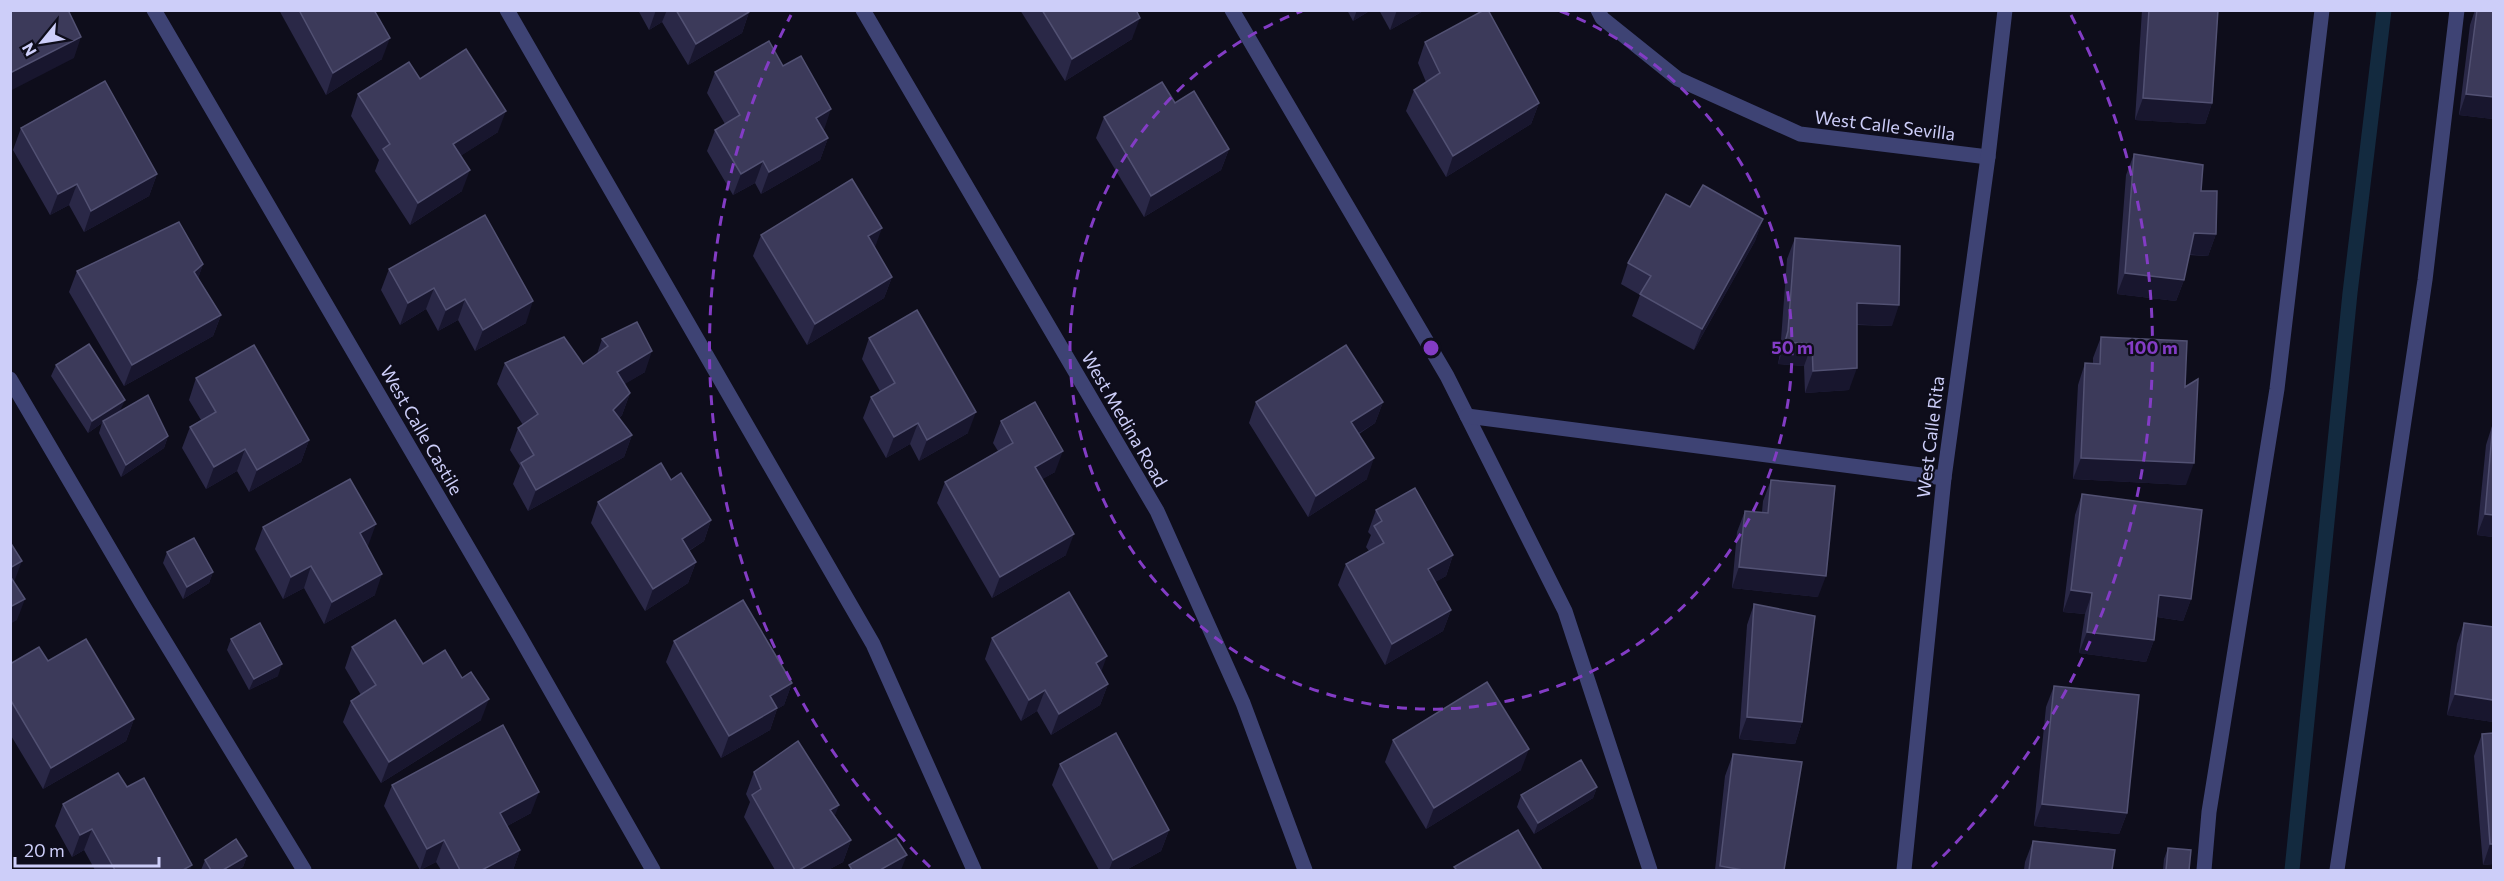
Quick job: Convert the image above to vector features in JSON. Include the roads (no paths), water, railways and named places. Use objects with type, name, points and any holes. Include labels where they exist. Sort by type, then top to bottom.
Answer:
[{"type":"street","name":"West Calle Castile","points":[[154,10],[519,635],[653,870]]},
{"type":"street","points":[[507,10],[873,644],[975,870]]},
{"type":"street","name":"West Medina Road","points":[[863,10],[1157,511],[1243,703],[1305,870]]},
{"type":"street","points":[[1232,10],[1447,376],[1565,611],[1650,870]]},
{"type":"street","name":"West Calle Sevilla","points":[[1598,10],[1602,18],[1678,79],[1800,134],[1988,157]]},
{"type":"street","name":"West Calle Rita","points":[[1904,870],[1944,478],[1988,157],[2005,10]]},
{"type":"street","points":[[2205,870],[2209,812],[2277,389],[2322,10]]},
{"type":"street","points":[[2337,870],[2425,280],[2457,10]]},
{"type":"street","points":[[10,379],[142,604],[304,870]]},
{"type":"street","points":[[1467,416],[1944,478]]},
{"type":"waterway","points":[[2292,870],[2350,293],[2384,10]]}]
